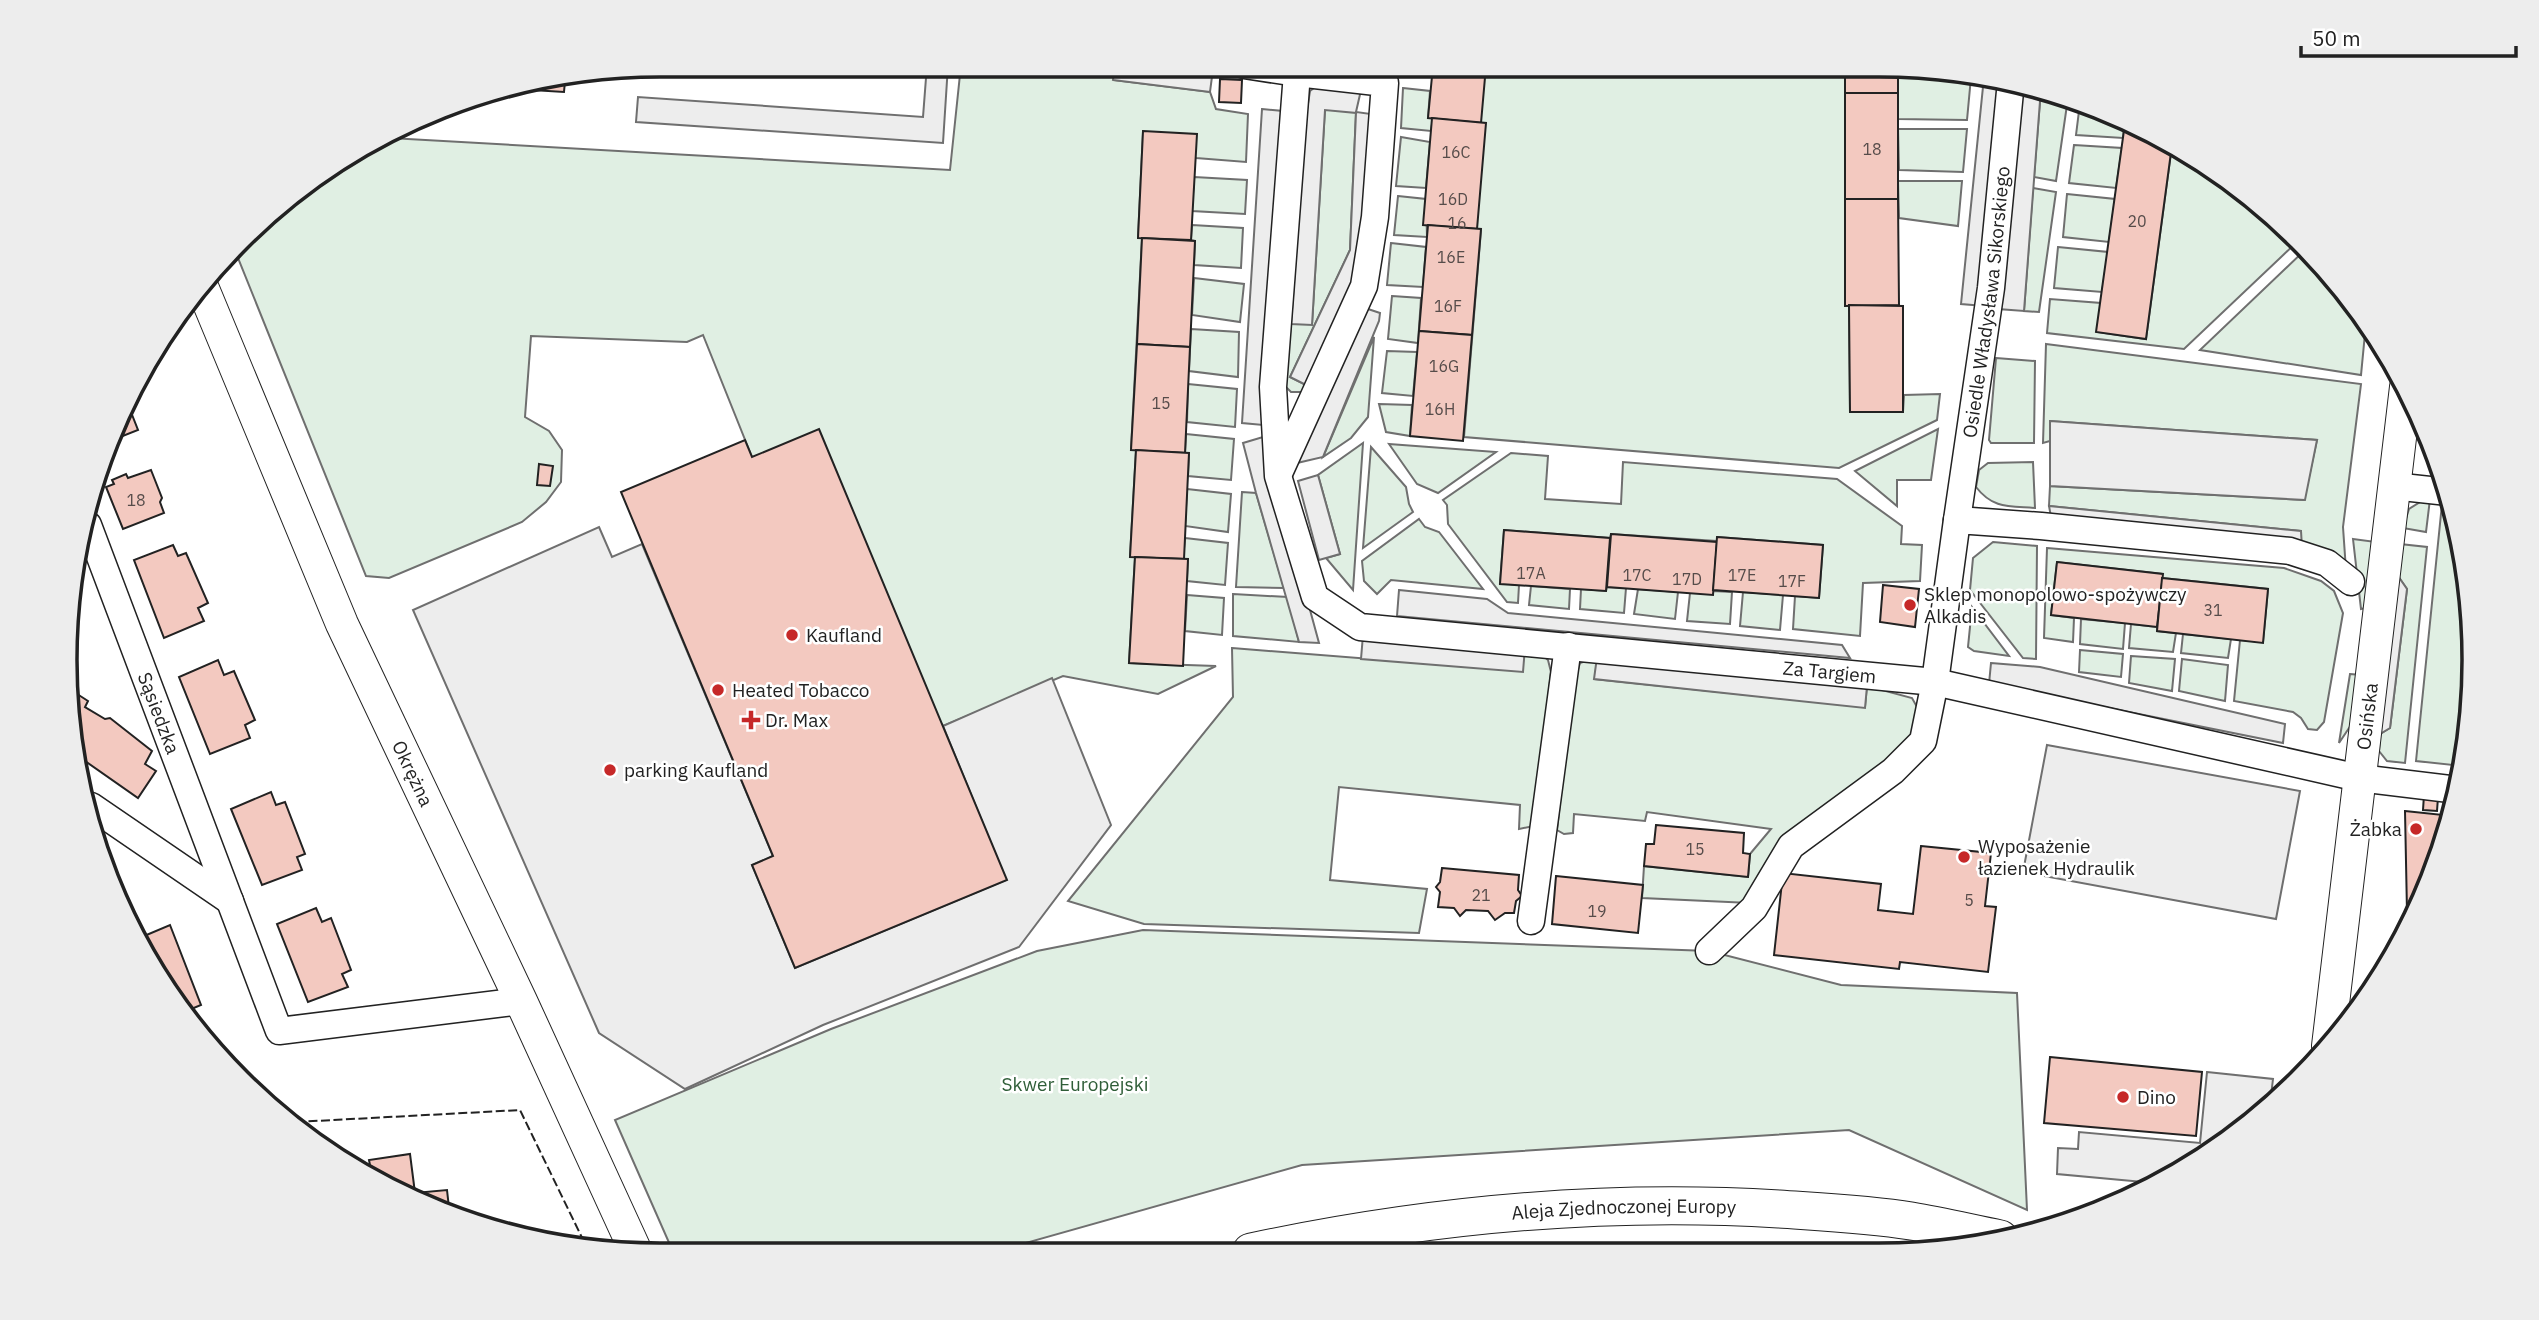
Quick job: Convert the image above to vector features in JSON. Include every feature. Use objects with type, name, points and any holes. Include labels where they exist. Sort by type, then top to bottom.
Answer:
[{"type":"main road","name":"Aleja Zjednoczonej Europy","points":[[1299,1243],[1411,1222],[1606,1205],[1705,1204],[1810,1211],[1910,1221],[1977,1234]]},
{"type":"street","name":"Za Targiem","points":[[1297,77],[1273,387],[1278,476],[1315,597],[1360,627],[1935,682],[2359,778]]},
{"type":"street","points":[[1278,476],[1364,286],[1375,217],[1385,83],[1332,77]]},
{"type":"street","name":"Osiedle Władysława Sikorskiego","points":[[1709,951],[1754,908],[1791,846],[1893,771],[1923,741],[1935,682],[1992,288],[2010,92]]},
{"type":"street","name":"Okrężna","points":[[206,295],[342,624],[633,1242]]},
{"type":"street","name":"Osińska","points":[[2330,1029],[2404,405]]},
{"type":"street","points":[[2393,486],[2436,491]]},
{"type":"street","points":[[1957,520],[2290,551],[2328,563],[2351,582]]},
{"type":"street","name":"Sąsiedzka","points":[[91,533],[279,1031],[521,1001]]},
{"type":"street","points":[[1531,921],[1568,646]]},
{"type":"street","points":[[2359,778],[2447,789]]},
{"type":"street","points":[[97,810],[230,901]]},
{"type":"green space","points":[[960,77],[1114,77],[1114,80],[1210,92],[1216,109],[1248,114],[1246,162],[1196,158],[1143,132],[1138,237],[1142,238],[1131,450],[1136,450],[1130,556],[1135,557],[1129,663],[1216,666],[1158,694],[1063,676],[943,726],[752,457],[703,335],[687,342],[531,336],[525,417],[549,431],[562,450],[561,482],[546,502],[522,522],[389,578],[366,576],[238,259],[305,197],[368,155],[399,139],[950,170]]},
{"type":"green space","points":[[1484,77],[1845,77],[1845,305],[1849,305],[1850,412],[1903,412],[1904,395],[1940,394],[1937,420],[1839,468],[1464,437],[1481,230],[1477,229],[1478,122]]},
{"type":"green space","points":[[1898,78],[1970,84],[1967,120],[1898,119]]},
{"type":"green space","points":[[1403,88],[1430,91],[1428,118],[1433,118],[1431,131],[1401,128]]},
{"type":"green space","points":[[2040,100],[2067,108],[2056,181],[2034,177]]},
{"type":"green space","points":[[1325,109],[1356,112],[1350,250],[1290,377],[1308,386],[1305,392],[1291,392],[1285,386],[1291,324],[1312,324]]},
{"type":"green space","points":[[2079,113],[2124,131],[2123,138],[2076,135]]},
{"type":"green space","points":[[1898,129],[1967,129],[1963,172],[1899,170]]},
{"type":"green space","points":[[1401,137],[1430,142],[1426,188],[1396,186]]},
{"type":"green space","points":[[2074,145],[2122,148],[2116,188],[2069,183]]},
{"type":"green space","points":[[2171,155],[2234,197],[2291,248],[2184,349],[2047,333],[2050,299],[2101,303],[2097,332],[2146,339]]},
{"type":"green space","points":[[1194,177],[1247,180],[1245,214],[1192,211]]},
{"type":"green space","points":[[1898,181],[1962,181],[1958,226],[1899,218]]},
{"type":"green space","points":[[2033,188],[2056,192],[2039,312],[2024,311]]},
{"type":"green space","points":[[2067,194],[2115,199],[2109,242],[2063,237]]},
{"type":"green space","points":[[1398,196],[1426,199],[1427,237],[1394,235]]},
{"type":"green space","points":[[1192,225],[1243,228],[1241,268],[1194,265],[1195,241],[1191,240]]},
{"type":"green space","points":[[1391,243],[1426,247],[1423,287],[1387,285]]},
{"type":"green space","points":[[2058,247],[2108,252],[2102,292],[2054,288]]},
{"type":"green space","points":[[2299,256],[2342,305],[2365,337],[2361,375],[2200,350]]},
{"type":"green space","points":[[1194,278],[1244,284],[1240,322],[1192,315]]},
{"type":"green space","points":[[1392,296],[1421,298],[1418,343],[1388,339]]},
{"type":"green space","points":[[1191,329],[1239,332],[1238,377],[1189,371]]},
{"type":"green space","points":[[1374,337],[1368,417],[1351,438],[1323,457]]},
{"type":"green space","points":[[2046,344],[2361,384],[2343,527],[2346,570],[2302,548],[2300,531],[2049,506],[2050,486],[2304,500],[2317,440],[2050,421],[2050,441],[2043,443]]},
{"type":"green space","points":[[1387,351],[1417,352],[1413,396],[1382,393]]},
{"type":"green space","points":[[1996,358],[2035,361],[2034,443],[1991,443],[1989,440]]},
{"type":"green space","points":[[1188,384],[1237,389],[1235,427],[1187,422]]},
{"type":"green space","points":[[1379,404],[1412,405],[1410,436],[1386,432]]},
{"type":"green space","points":[[1938,429],[1931,480],[1897,480],[1897,506],[1855,471]]},
{"type":"green space","points":[[1186,434],[1234,439],[1231,480],[1188,476]]},
{"type":"green space","points":[[1363,443],[1353,590],[1326,558],[1340,554],[1318,475]]},
{"type":"green space","points":[[1389,444],[1496,452],[1438,493],[1417,484]]},
{"type":"green space","points":[[1371,447],[1406,487],[1413,512],[1363,548]]},
{"type":"green space","points":[[1511,453],[1548,456],[1545,499],[1621,504],[1623,462],[1837,479],[1902,526],[1901,544],[1922,545],[1920,581],[1863,583],[1860,636],[1793,629],[1795,596],[1819,598],[1823,545],[1718,537],[1717,541],[1611,534],[1610,538],[1504,530],[1500,583],[1519,585],[1518,603],[1507,602],[1448,524],[1447,505],[1443,500]]},
{"type":"green space","points":[[2033,462],[2035,508],[1995,503],[1976,487],[1979,470],[1988,463]]},
{"type":"green space","points":[[1187,489],[1231,494],[1228,532],[1185,526]]},
{"type":"green space","points":[[1242,492],[1256,493],[1284,588],[1236,587]]},
{"type":"green space","points":[[2425,499],[2430,499],[2426,532],[2403,528],[2409,509]]},
{"type":"green space","points":[[2442,508],[2451,546],[2461,622],[2461,698],[2452,765],[2416,761]]},
{"type":"green space","points":[[1419,519],[1425,527],[1439,532],[1483,589],[1391,580],[1377,594],[1364,581],[1362,561]]},
{"type":"green space","points":[[1185,538],[1228,543],[1225,585],[1187,581],[1188,560],[1183,559]]},
{"type":"green space","points":[[2353,539],[2376,542],[2366,608],[2361,609]]},
{"type":"green space","points":[[1993,542],[2037,546],[2036,659],[2023,658],[1970,590],[1973,558]]},
{"type":"green space","points":[[2400,544],[2427,547],[2405,763],[2387,761],[2379,751],[2380,734],[2390,728],[2407,589],[2398,576]]},
{"type":"green space","points":[[2047,548],[2284,568],[2321,581],[2334,591],[2343,613],[2324,722],[2317,730],[2308,729],[2293,712],[2234,701],[2240,640],[2263,642],[2268,589],[2162,578],[2162,574],[2057,562],[2051,615],[2074,618],[2073,642],[2044,638]]},
{"type":"green space","points":[[1531,586],[1570,589],[1569,609],[1529,605]]},
{"type":"green space","points":[[1607,587],[1626,588],[1624,613],[1580,609],[1581,589],[1606,591]]},
{"type":"green space","points":[[1638,589],[1678,592],[1675,619],[1634,614]]},
{"type":"green space","points":[[1732,592],[1730,624],[1687,621],[1690,593]]},
{"type":"green space","points":[[1743,592],[1783,595],[1780,630],[1740,626]]},
{"type":"green space","points":[[1233,594],[1288,597],[1299,642],[1233,636]]},
{"type":"green space","points":[[1187,595],[1224,598],[1222,635],[1185,631]]},
{"type":"green space","points":[[1972,607],[2009,656],[1974,651],[1968,647]]},
{"type":"green space","points":[[2081,619],[2125,623],[2123,649],[2080,644]]},
{"type":"green space","points":[[2131,624],[2157,627],[2157,631],[2176,633],[2173,652],[2129,648]]},
{"type":"green space","points":[[2183,634],[2231,639],[2228,658],[2181,653]]},
{"type":"green space","points":[[1232,648],[1522,671],[1524,654],[1541,654],[1548,660],[1551,672],[1534,826],[1519,829],[1520,805],[1339,787],[1330,880],[1427,889],[1419,933],[1144,924],[1068,901],[1233,697]]},
{"type":"green space","points":[[2080,650],[2123,654],[2121,677],[2079,672]]},
{"type":"green space","points":[[2131,656],[2175,659],[2172,691],[2129,683]]},
{"type":"green space","points":[[1597,657],[1595,679],[1865,707],[1867,686],[1912,698],[1921,714],[1920,731],[1750,903],[1642,898],[1644,866],[1748,877],[1750,854],[1771,829],[1647,812],[1645,821],[1574,814],[1573,833],[1564,834],[1557,830],[1573,686],[1580,663]]},
{"type":"green space","points":[[2182,659],[2228,665],[2225,701],[2179,691]]},
{"type":"green space","points":[[2350,674],[2361,675],[2353,722],[2339,743]]},
{"type":"green space","name":"Skwer Europejski","points":[[1143,930],[1709,951],[1841,985],[2017,993],[2027,1210],[1849,1130],[1302,1165],[1025,1243],[669,1243],[615,1120],[831,1029],[1037,951]]},
{"type":"shaded area","points":[[926,77],[947,77],[943,143],[636,122],[638,97],[923,117]]},
{"type":"shaded area","points":[[1113,77],[1212,77],[1210,92],[1113,80]]},
{"type":"shaded area","points":[[1318,85],[1361,90],[1356,112],[1378,115],[1365,252],[1308,386],[1290,377],[1350,250],[1356,113],[1325,110],[1312,325],[1291,324],[1306,116],[1310,91]]},
{"type":"shaded area","points":[[1983,86],[2002,90],[1984,306],[1961,304]]},
{"type":"shaded area","points":[[2018,94],[2040,100],[2024,311],[1998,309]]},
{"type":"shaded area","points":[[1262,109],[1283,111],[1263,425],[1242,423]]},
{"type":"shaded area","points":[[1365,308],[1380,313],[1379,321],[1323,457],[1297,463]]},
{"type":"shaded area","points":[[2050,421],[2317,440],[2305,500],[2050,486]]},
{"type":"shaded area","points":[[1263,437],[1319,643],[1299,642],[1256,493],[1243,443]]},
{"type":"shaded area","points":[[1318,475],[1340,554],[1319,560],[1298,481]]},
{"type":"shaded area","points":[[2049,506],[2301,531],[2302,548],[2052,522]]},
{"type":"shaded area","name":"parking Kaufland","points":[[599,527],[612,557],[642,544],[773,856],[752,865],[795,968],[1006,880],[943,726],[1052,678],[1111,825],[1019,947],[823,1025],[685,1089],[599,1033],[413,610]]},
{"type":"shaded area","points":[[2398,576],[2407,589],[2390,728],[2380,734]]},
{"type":"shaded area","points":[[1399,590],[1487,599],[1508,613],[1842,645],[1850,658],[1397,616]]},
{"type":"shaded area","points":[[1363,635],[1525,647],[1523,672],[1361,659]]},
{"type":"shaded area","points":[[1597,657],[1867,686],[1865,708],[1594,679]]},
{"type":"shaded area","points":[[1991,663],[2040,667],[2285,724],[2283,743],[1989,684]]},
{"type":"shaded area","points":[[2047,745],[2300,791],[2276,919],[2023,872]]},
{"type":"shaded area","points":[[2207,1072],[2273,1079],[2272,1090],[2234,1123],[2203,1145],[2139,1182],[2057,1174],[2058,1148],[2078,1149],[2079,1132],[2200,1143]]},
{"type":"building","points":[[1432,77],[1485,77],[1481,123],[1428,118]]},
{"type":"building","points":[[1845,77],[1898,78],[1898,93],[1845,93]]},
{"type":"building","points":[[1220,79],[1242,80],[1241,103],[1219,102]]},
{"type":"building","points":[[565,85],[564,92],[536,90]]},
{"type":"building","points":[[1845,93],[1898,93],[1898,199],[1845,199]]},
{"type":"building","points":[[1432,118],[1486,123],[1477,229],[1423,225]]},
{"type":"building","points":[[1143,131],[1197,134],[1191,240],[1138,238]]},
{"type":"building","points":[[2124,131],[2171,155],[2146,339],[2096,332]]},
{"type":"building","points":[[1845,199],[1898,199],[1899,305],[1845,306]]},
{"type":"building","points":[[1428,225],[1481,229],[1472,335],[1419,331]]},
{"type":"building","points":[[1142,238],[1195,241],[1190,347],[1137,344]]},
{"type":"building","points":[[1849,305],[1903,306],[1903,412],[1850,412]]},
{"type":"building","points":[[1419,331],[1472,335],[1463,441],[1410,436]]},
{"type":"building","points":[[1137,344],[1190,347],[1185,453],[1131,450]]},
{"type":"building","points":[[132,414],[138,430],[121,437]]},
{"type":"building","name":"Kaufland","points":[[819,429],[1007,880],[795,968],[752,865],[773,856],[621,492],[745,440],[752,457]]},
{"type":"building","points":[[1136,450],[1189,453],[1184,559],[1130,557]]},
{"type":"building","points":[[539,464],[553,466],[550,486],[537,485]]},
{"type":"building","points":[[151,470],[162,498],[160,502],[164,513],[123,529],[106,487],[114,484],[112,480],[126,474],[128,478]]},
{"type":"building","points":[[1504,530],[1610,538],[1606,591],[1500,584]]},
{"type":"building","points":[[1611,534],[1717,542],[1713,595],[1607,587]]},
{"type":"building","points":[[1717,537],[1823,545],[1819,598],[1713,590]]},
{"type":"building","points":[[173,545],[178,556],[186,553],[208,603],[198,608],[204,621],[164,638],[134,560]]},
{"type":"building","points":[[1135,557],[1188,559],[1183,666],[1129,663]]},
{"type":"building","points":[[2057,562],[2163,574],[2157,627],[2051,615]]},
{"type":"building","points":[[2162,578],[2268,589],[2263,643],[2157,631]]},
{"type":"building","points":[[1883,585],[1919,589],[1915,627],[1880,622]]},
{"type":"building","points":[[218,660],[224,675],[234,671],[255,720],[245,725],[250,738],[210,754],[179,677]]},
{"type":"building","points":[[78,694],[88,701],[85,707],[105,719],[110,718],[152,751],[145,764],[156,771],[138,798],[86,762]]},
{"type":"building","points":[[271,792],[276,805],[285,802],[305,854],[297,857],[302,870],[262,885],[231,809]]},
{"type":"building","points":[[2424,795],[2438,797],[2437,811],[2423,810]]},
{"type":"building","points":[[2405,811],[2441,815],[2418,883],[2407,907]]},
{"type":"building","points":[[1656,825],[1744,833],[1743,853],[1750,854],[1748,877],[1644,866],[1646,844],[1654,844]]},
{"type":"building","points":[[1921,846],[1991,853],[1985,906],[1996,907],[1988,972],[1900,962],[1899,969],[1774,955],[1783,873],[1881,884],[1878,910],[1913,914]]},
{"type":"building","points":[[1442,868],[1519,875],[1518,890],[1522,896],[1516,901],[1514,913],[1505,913],[1495,920],[1488,911],[1466,910],[1460,916],[1454,908],[1438,907],[1440,892],[1436,887],[1440,882]]},
{"type":"building","points":[[1556,876],[1643,885],[1638,933],[1552,924]]},
{"type":"building","points":[[316,908],[322,922],[331,918],[351,970],[342,974],[348,987],[308,1002],[277,924]]},
{"type":"building","points":[[170,925],[201,1005],[192,1009],[146,935]]},
{"type":"building","name":"Dino","points":[[2050,1057],[2202,1072],[2196,1136],[2044,1123]]},
{"type":"building","points":[[410,1154],[414,1189],[368,1165],[369,1160]]},
{"type":"building","points":[[447,1190],[448,1203],[422,1192]]},
{"type":"fence","points":[[303,1122],[520,1110],[582,1238]]},
{"type":"place","name":"Sklep monopolowo-spożywczy Alkadis","points":[[1910,605]]},
{"type":"place","name":"Kaufland","points":[[792,635]]},
{"type":"place","name":"Heated Tobacco","points":[[718,690]]},
{"type":"place","name":"Dr. Max","points":[[751,720]]},
{"type":"place","name":"parking Kaufland","points":[[610,770]]},
{"type":"place","name":"Żabka","points":[[2416,829]]},
{"type":"place","name":"Wyposażenie łazienek Hydraulik","points":[[1964,857]]},
{"type":"place","name":"Dino","points":[[2123,1097]]}]
